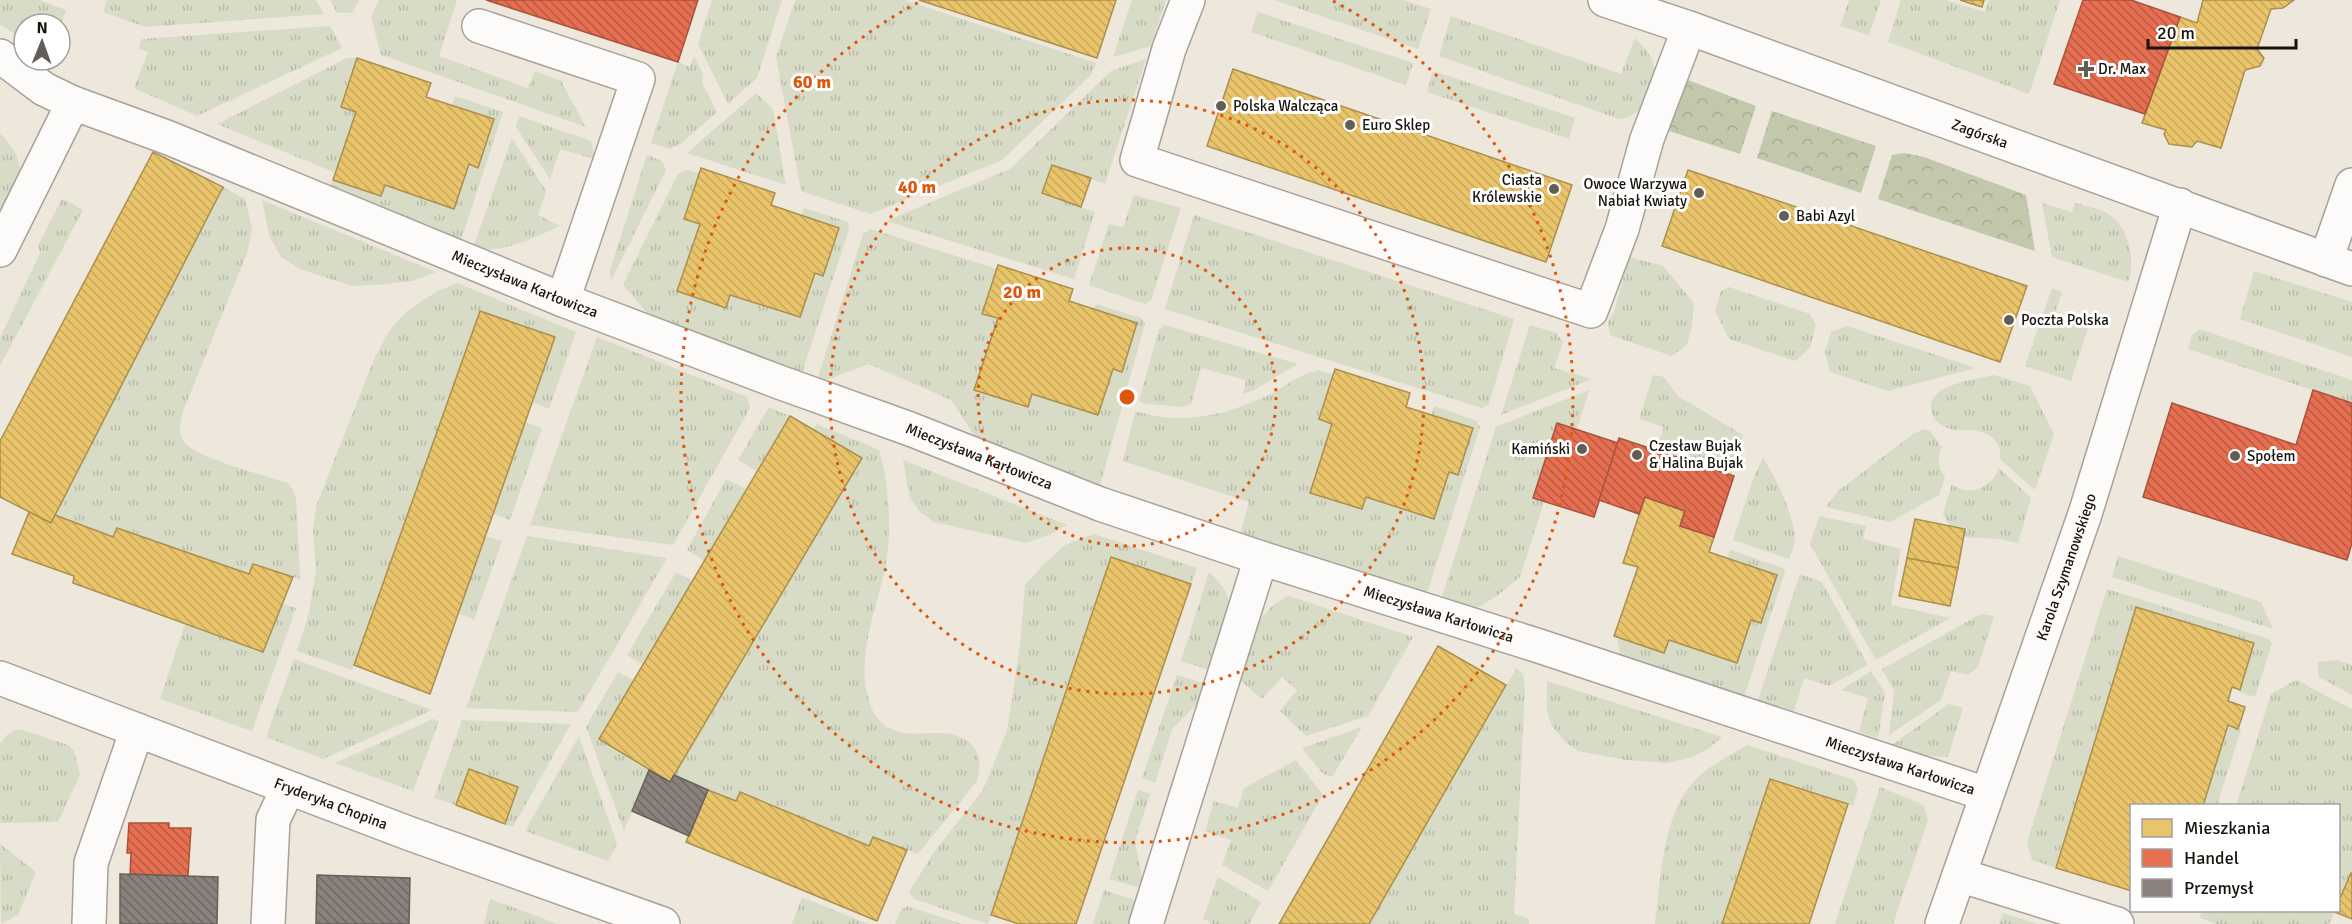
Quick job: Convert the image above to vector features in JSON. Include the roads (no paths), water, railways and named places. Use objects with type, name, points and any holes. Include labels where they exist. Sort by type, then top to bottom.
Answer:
[{"type":"street","points":[[1188,0],[1169,49],[1137,160],[1591,311],[1622,229],[1647,139],[1689,28]]},
{"type":"street","name":"Zagórska","points":[[1605,0],[1689,28],[2339,264]]},
{"type":"street","points":[[479,26],[638,79],[563,300]]},
{"type":"street","name":"Mieczysława Karłowicza","points":[[0,56],[44,89],[73,103],[169,138],[563,300],[910,429],[1100,504],[1986,794]]},
{"type":"street","points":[[0,250],[73,103]]},
{"type":"street","points":[[2339,264],[2352,185]]},
{"type":"street","name":"Karola Szymanowskiego","points":[[1942,924],[2085,514],[2180,205]]},
{"type":"street","points":[[1146,924],[1261,558]]},
{"type":"street","name":"Fryderyka Chopina","points":[[0,678],[557,888],[663,924]]},
{"type":"street","points":[[89,924],[91,864],[137,730]]},
{"type":"street","points":[[268,924],[273,820],[288,788]]},
{"type":"street","points":[[1959,875],[2117,924]]},
{"type":"place","name":"Dr. Max","points":[[2086,69]]},
{"type":"place","name":"Polska Walcząca","points":[[1221,106]]},
{"type":"place","name":"Euro Sklep","points":[[1350,125]]},
{"type":"place","name":"Ciasta Królewskie","points":[[1554,189]]},
{"type":"place","name":"Owoce Warzywa Nabiał Kwiaty","points":[[1699,193]]},
{"type":"place","name":"Babi Azyl","points":[[1784,216]]},
{"type":"place","name":"Poczta Polska","points":[[2009,320]]},
{"type":"place","name":"Kamiński","points":[[1582,449]]},
{"type":"place","name":"Czesław Bujak & Halina Bujak","points":[[1637,455]]},
{"type":"place","name":"Społem","points":[[2235,456]]}]
